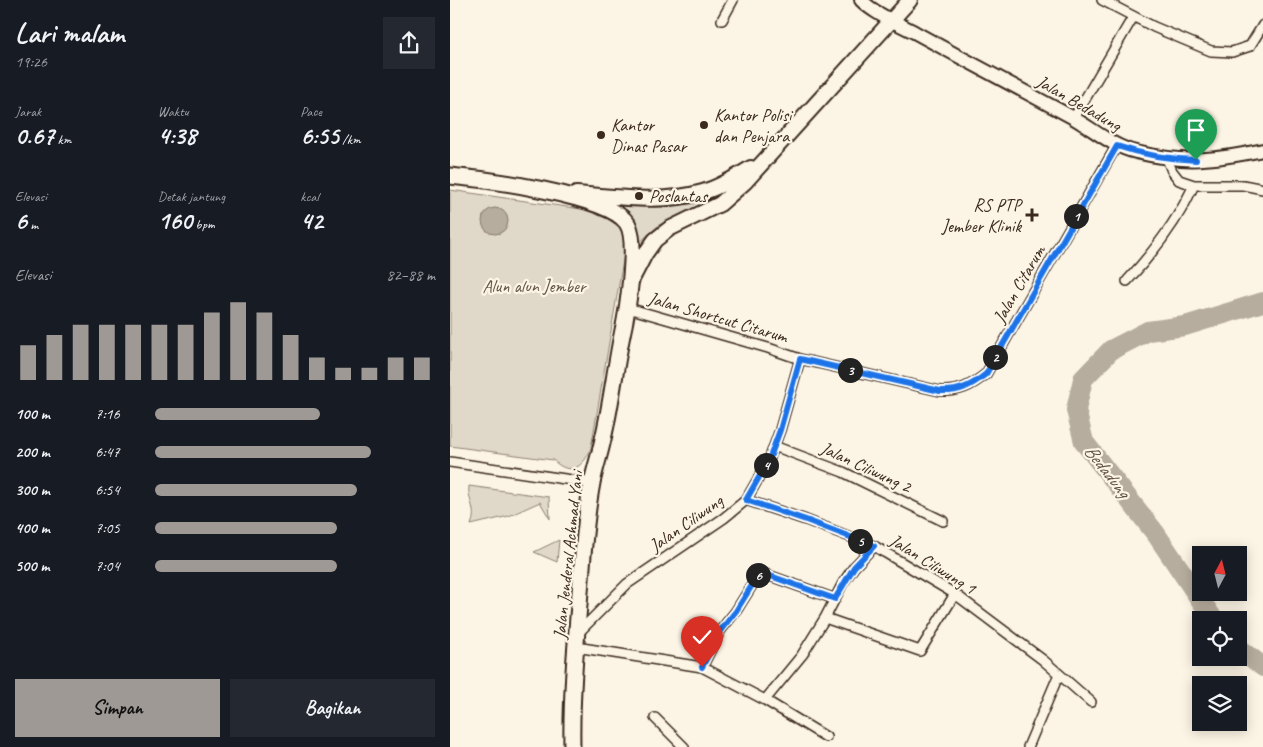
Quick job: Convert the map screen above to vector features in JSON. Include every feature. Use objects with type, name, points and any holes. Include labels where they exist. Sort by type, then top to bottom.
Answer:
[{"type":"highway","name":"Jalan Jenderal Achmad Yani","points":[[450,176],[526,186],[560,193],[615,213],[627,223],[631,235],[631,280],[628,308],[603,439],[592,483],[584,548],[572,747]]},
{"type":"main road","name":"Jalan Bedadung","points":[[861,0],[892,21],[1074,118],[1117,146],[1134,152],[1167,159],[1217,159],[1263,150]]},
{"type":"main road","points":[[631,280],[655,240],[669,229],[720,204],[745,182],[910,0]]},
{"type":"main road","points":[[560,193],[659,199],[686,196],[724,184],[766,160]]},
{"type":"street","points":[[722,20],[734,0]]},
{"type":"street","points":[[1102,0],[1133,17],[1211,51],[1232,52],[1250,46],[1263,26]]},
{"type":"street","points":[[1074,118],[1133,17]]},
{"type":"street","name":"Jalan Citarum","points":[[800,359],[940,391],[960,389],[977,381],[986,374],[1117,146]]},
{"type":"street","points":[[1167,159],[1172,171],[1179,180],[1194,185],[1243,185],[1263,189]]},
{"type":"street","points":[[1127,281],[1166,235],[1194,185]]},
{"type":"street","name":"Jalan Shortcut Citarum","points":[[628,308],[800,359]]},
{"type":"street","name":"Jalan Ciliwung","points":[[577,640],[627,584],[724,518],[746,500],[769,460],[780,430],[800,359]]},
{"type":"street","name":"Jalan Ciliwung 2","points":[[774,446],[842,472],[943,522]]},
{"type":"street","points":[[450,462],[592,483]]},
{"type":"street","name":"Jalan Ciliwung 1","points":[[746,500],[874,546],[955,594],[1043,660],[1091,702]]},
{"type":"street","points":[[764,700],[802,655],[854,567],[874,546]]},
{"type":"street","points":[[702,667],[720,631],[736,611],[759,574],[762,573],[835,599]]},
{"type":"street","points":[[825,618],[920,651],[955,594]]},
{"type":"street","points":[[577,640],[702,667],[764,700],[826,737]]},
{"type":"street","points":[[1028,747],[1059,674]]},
{"type":"street","points":[[655,718],[684,747]]},
{"type":"green space","name":"Alun alun Jember","points":[[450,190],[606,214],[616,221],[622,229],[625,249],[591,448],[588,455],[576,468],[565,468],[553,460],[450,446]]},
{"type":"green space","points":[[724,191],[725,194],[659,225],[640,242],[629,215],[606,203],[606,201],[655,207],[703,200]]},
{"type":"green space","points":[[469,486],[549,497],[550,519],[540,502],[509,516],[471,525],[473,510],[469,496]]},
{"type":"green space","points":[[559,540],[557,562],[534,552]]},
{"type":"shaded area","points":[[495,208],[504,212],[508,221],[504,230],[495,234],[486,230],[482,221],[486,212]]},
{"type":"waterway","name":"Bedadung","points":[[1208,611],[1156,534],[1084,442],[1076,410],[1083,379],[1111,350],[1148,331],[1185,326],[1263,302]]},
{"type":"waterway","name":"Bedadung","points":[[1247,654],[1263,667]]},
{"type":"place","name":"Kantor Polisi dan Penjara","points":[[704,125]]},
{"type":"place","name":"Kantor Dinas Pasar","points":[[601,135]]},
{"type":"place","name":"Poslantas","points":[[639,196]]},
{"type":"place","name":"RS PTP Jember Klinik","points":[[1032,215]]},
{"type":"route","points":[[702,667],[720,631],[736,611],[759,574],[762,573],[835,599],[854,567],[874,546],[746,500],[769,460],[780,430],[800,359],[940,391],[951,391],[969,386],[986,374],[1117,146],[1134,152],[1167,159],[1196,160]]}]
